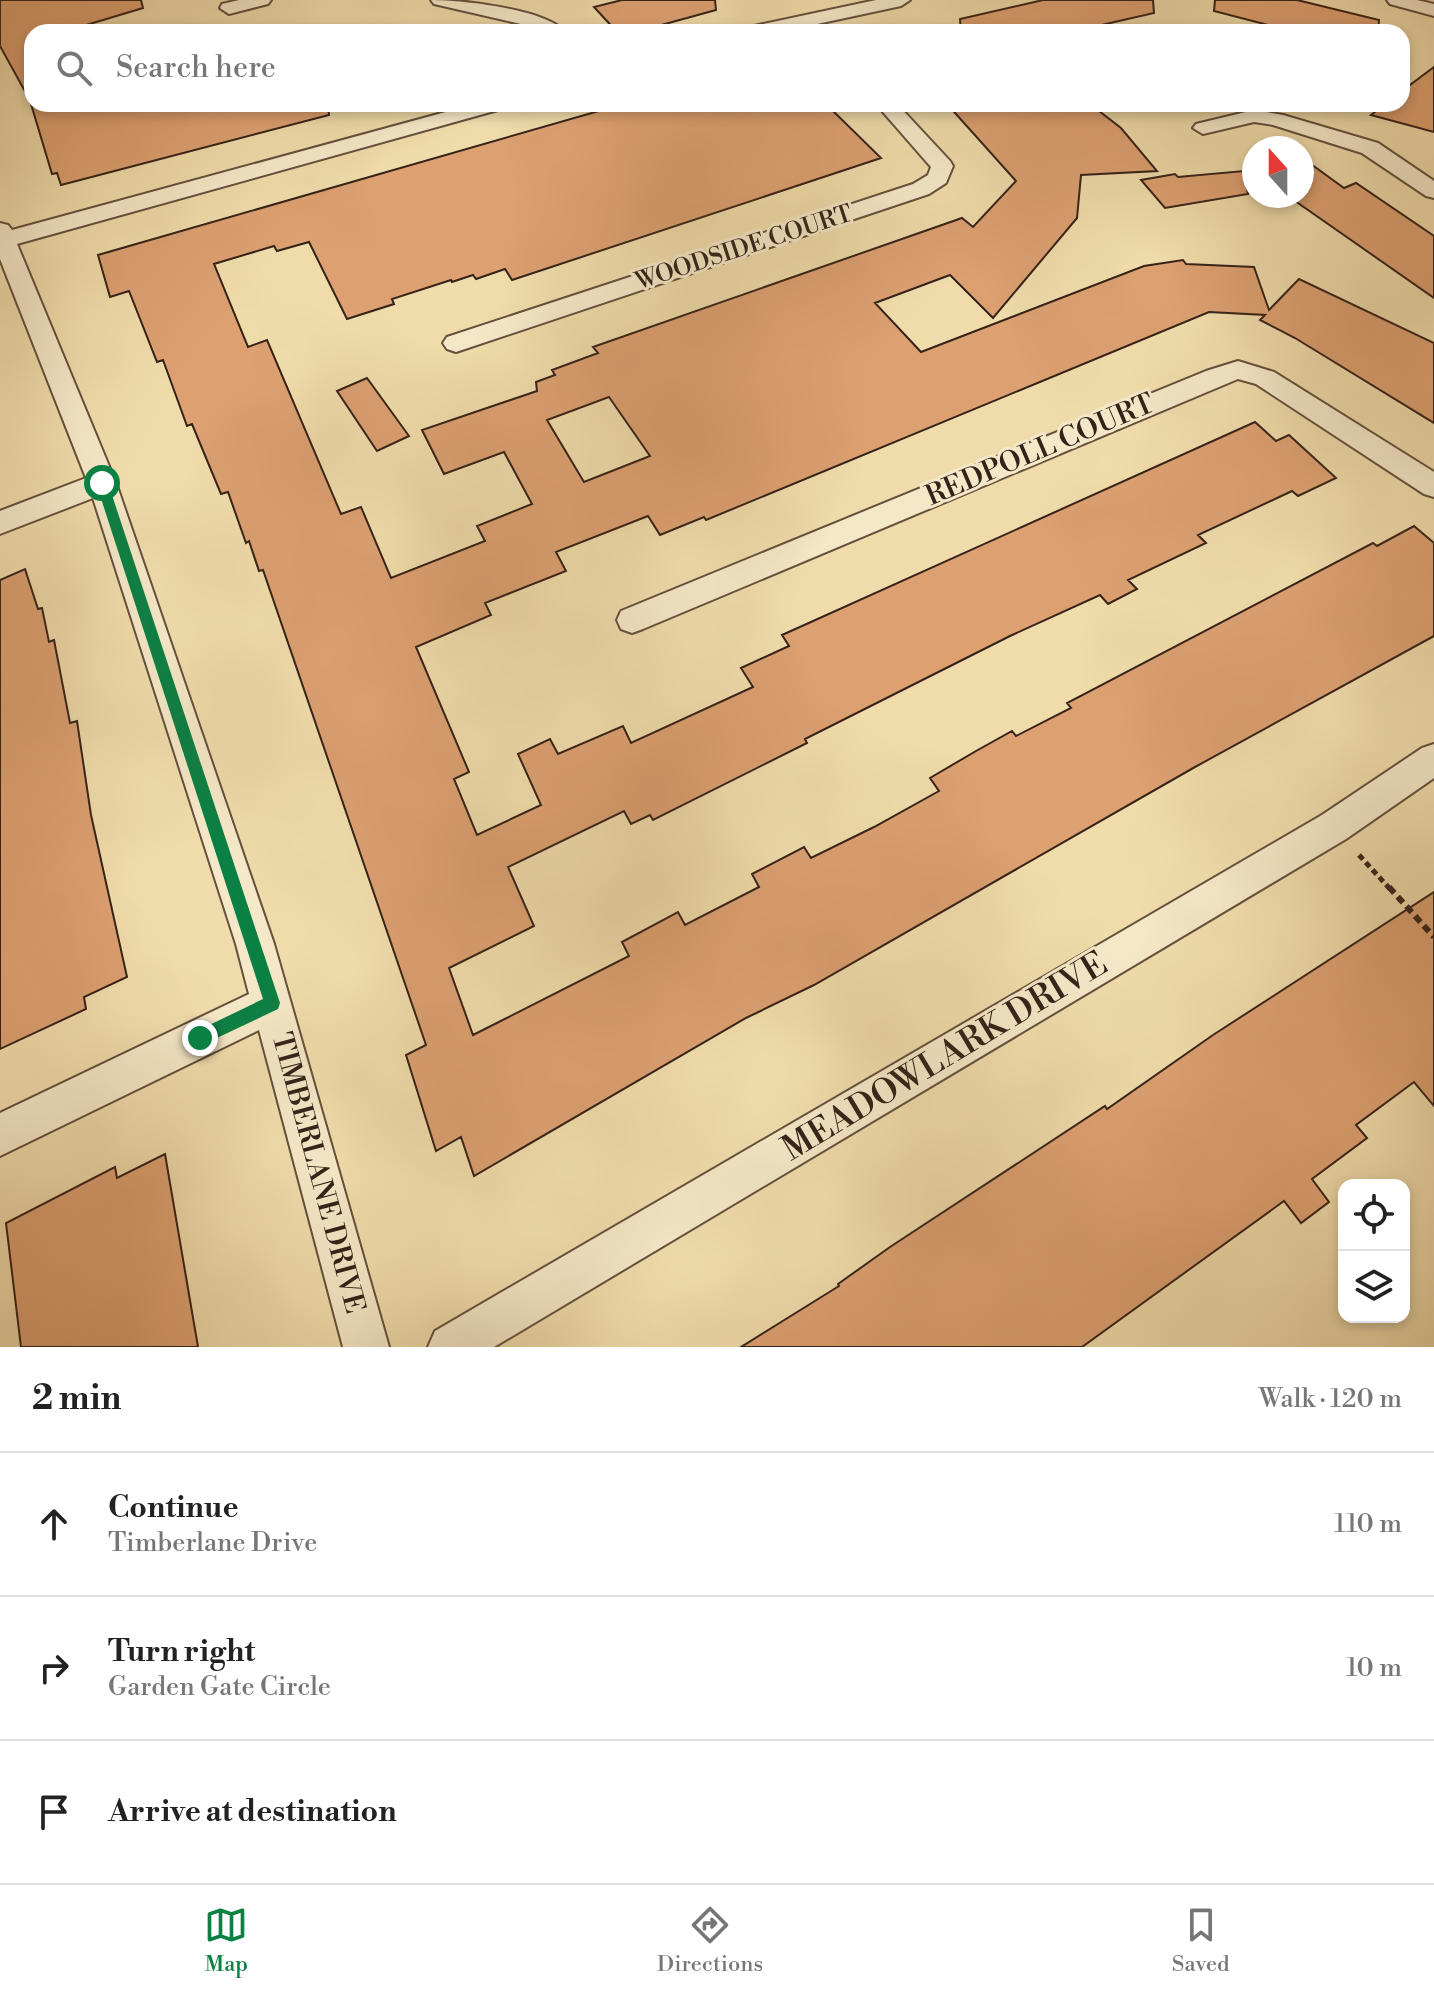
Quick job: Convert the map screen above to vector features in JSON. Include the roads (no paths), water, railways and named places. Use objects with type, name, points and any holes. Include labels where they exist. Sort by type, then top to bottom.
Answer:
[{"type":"street","points":[[229,8],[262,0]]},
{"type":"street","points":[[440,0],[544,24]]},
{"type":"street","points":[[823,24],[901,0]]},
{"type":"street","points":[[1396,0],[1434,10]]},
{"type":"street","points":[[1,237],[468,112]]},
{"type":"street","name":"WOODSIDE COURT","points":[[456,343],[921,189],[938,178],[942,166],[893,112]]},
{"type":"street","points":[[1203,128],[1254,116],[1276,119],[1370,148],[1434,191]]},
{"type":"street","name":"TIMBERLANE DRIVE","points":[[1,237],[102,483],[272,1003],[366,1347]]},
{"type":"street","name":"REDPOLL COURT","points":[[632,620],[1200,383],[1238,370],[1265,378],[1434,486]]},
{"type":"street","points":[[0,523],[102,483]]},
{"type":"street","name":"MEADOWLARK DRIVE","points":[[451,1347],[1334,827],[1434,759]]},
{"type":"street","points":[[0,1135],[272,1003]]}]
